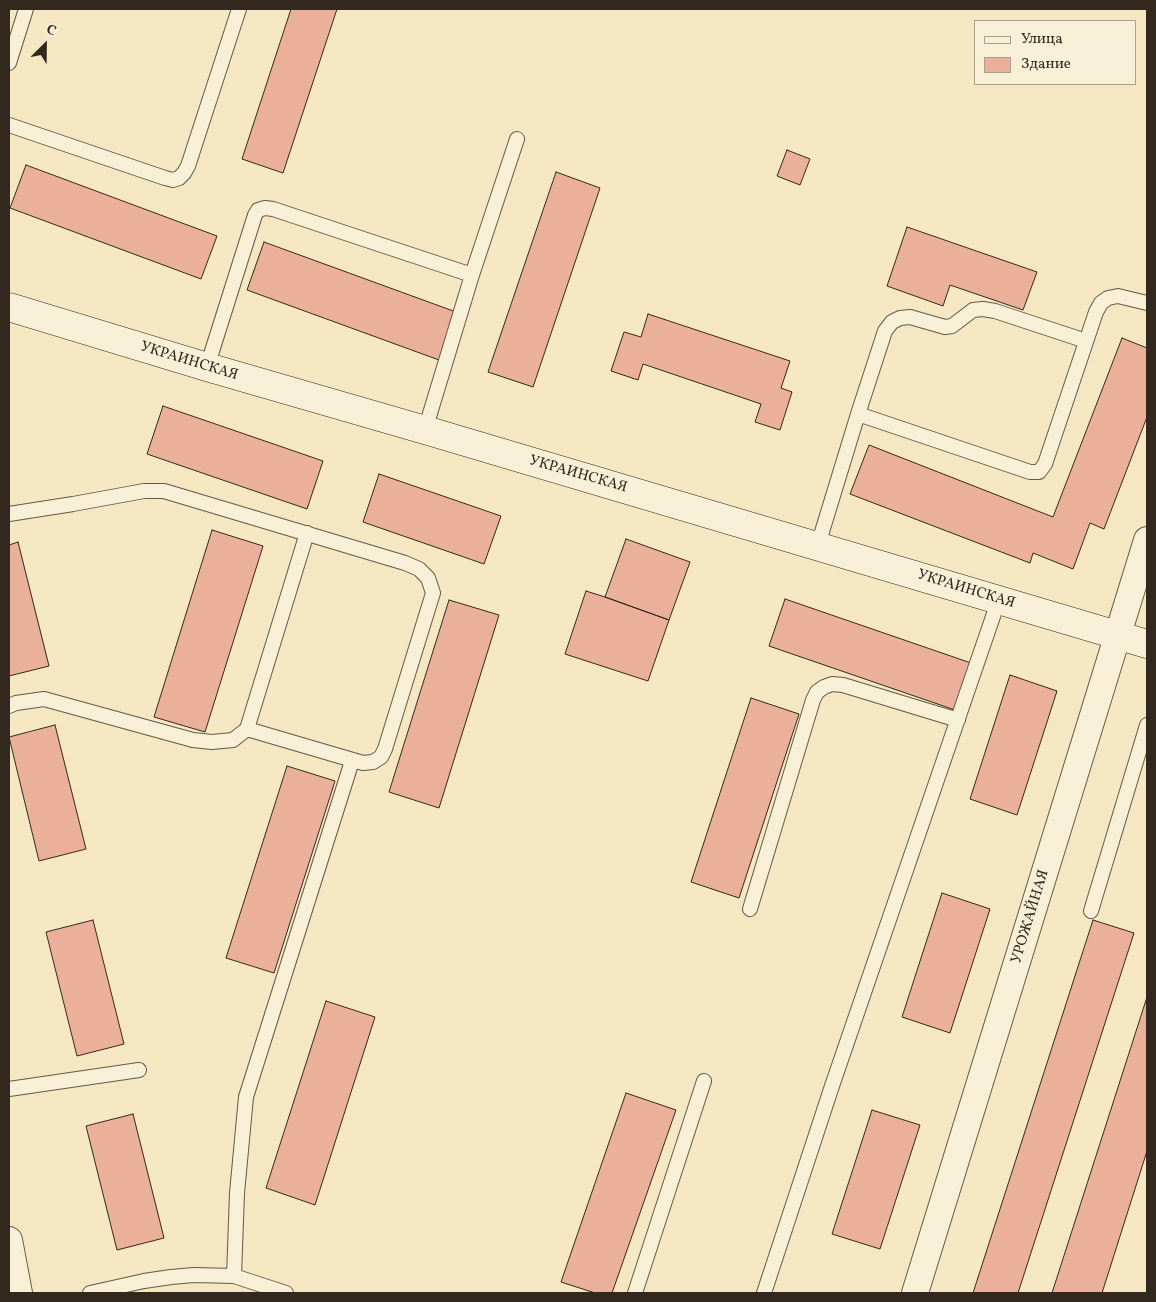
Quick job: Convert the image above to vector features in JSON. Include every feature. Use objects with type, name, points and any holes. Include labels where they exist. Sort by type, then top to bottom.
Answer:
[{"type":"street","name":"УКРАИНСКАЯ","points":[[9,307],[207,367],[818,545],[1147,644]]},
{"type":"street","name":"УРОЖАЙНАЯ","points":[[914,1293],[1119,636],[1147,540]]},
{"type":"street","points":[[9,1240],[19,1293]]},
{"type":"lane","points":[[9,63],[26,9]]},
{"type":"lane","points":[[9,125],[165,178],[173,180],[179,178],[184,174],[188,166],[239,9]]},
{"type":"lane","points":[[425,430],[472,275],[517,139]]},
{"type":"lane","points":[[207,367],[252,220],[258,210],[265,208],[273,209],[472,275]]},
{"type":"lane","points":[[858,414],[1030,472],[1039,472],[1045,464],[1096,312],[1101,303],[1108,298],[1118,296],[1147,303]]},
{"type":"lane","points":[[818,545],[885,331],[892,322],[900,318],[910,318],[945,327],[952,326],[973,310],[983,309],[995,311],[1086,341]]},
{"type":"lane","points":[[9,514],[144,491],[164,491],[405,563],[419,569],[428,578],[433,593],[385,749],[381,756],[373,762],[363,764],[247,729]]},
{"type":"lane","points":[[9,706],[16,703],[44,699],[182,738],[212,742],[232,740],[247,729],[307,534]]},
{"type":"lane","points":[[764,1293],[832,1086],[999,599]]},
{"type":"lane","points":[[750,910],[817,692],[832,684],[843,685],[958,720]]},
{"type":"lane","points":[[1091,910],[1147,725]]},
{"type":"lane","points":[[234,1276],[237,1193],[246,1097],[352,760]]},
{"type":"lane","points":[[9,1089],[139,1070]]},
{"type":"lane","points":[[635,1293],[704,1081]]},
{"type":"lane","points":[[90,1293],[171,1277],[234,1276],[286,1293]]},
{"type":"building","points":[[291,9],[337,9],[283,173],[242,159]]},
{"type":"building","points":[[787,150],[810,159],[800,185],[777,176]]},
{"type":"building","points":[[26,165],[217,236],[201,279],[10,208]]},
{"type":"building","points":[[556,172],[600,188],[533,387],[488,372]]},
{"type":"building","points":[[907,227],[1037,272],[1023,310],[950,285],[943,306],[887,286]]},
{"type":"building","points":[[264,242],[456,312],[439,360],[247,290]]},
{"type":"building","points":[[648,314],[790,361],[781,388],[792,392],[780,430],[755,422],[761,404],[643,364],[638,380],[611,371],[624,332],[641,337]]},
{"type":"building","points":[[1122,338],[1147,348],[1147,417],[1104,529],[1090,523],[1073,569],[1033,553],[1030,563],[850,494],[869,445],[1053,517]]},
{"type":"building","points":[[163,406],[323,461],[307,509],[147,454]]},
{"type":"building","points":[[379,474],[501,516],[484,564],[363,522]]},
{"type":"building","points":[[212,530],[263,546],[205,732],[154,717]]},
{"type":"building","points":[[626,539],[690,562],[669,620],[605,597]]},
{"type":"building","points":[[18,542],[49,666],[9,676],[9,545]]},
{"type":"building","points":[[586,591],[669,620],[648,681],[565,654]]},
{"type":"building","points":[[785,599],[971,663],[955,710],[769,646]]},
{"type":"building","points":[[449,600],[499,615],[439,808],[389,792]]},
{"type":"building","points":[[1010,675],[1057,691],[1017,815],[970,799]]},
{"type":"building","points":[[751,698],[799,714],[739,898],[691,882]]},
{"type":"building","points":[[55,725],[86,849],[39,861],[9,737]]},
{"type":"building","points":[[287,766],[335,781],[274,973],[226,958]]},
{"type":"building","points":[[942,893],[990,909],[950,1033],[902,1017]]},
{"type":"building","points":[[93,920],[124,1044],[77,1056],[46,932]]},
{"type":"building","points":[[1093,920],[1134,933],[1018,1293],[973,1293]]},
{"type":"building","points":[[1147,997],[1147,1151],[1102,1293],[1052,1293]]},
{"type":"building","points":[[326,1001],[375,1017],[315,1205],[266,1188]]},
{"type":"building","points":[[626,1093],[676,1110],[612,1293],[595,1293],[561,1282]]},
{"type":"building","points":[[872,1110],[920,1125],[880,1249],[832,1234]]},
{"type":"building","points":[[133,1114],[164,1238],[117,1250],[86,1126]]}]
